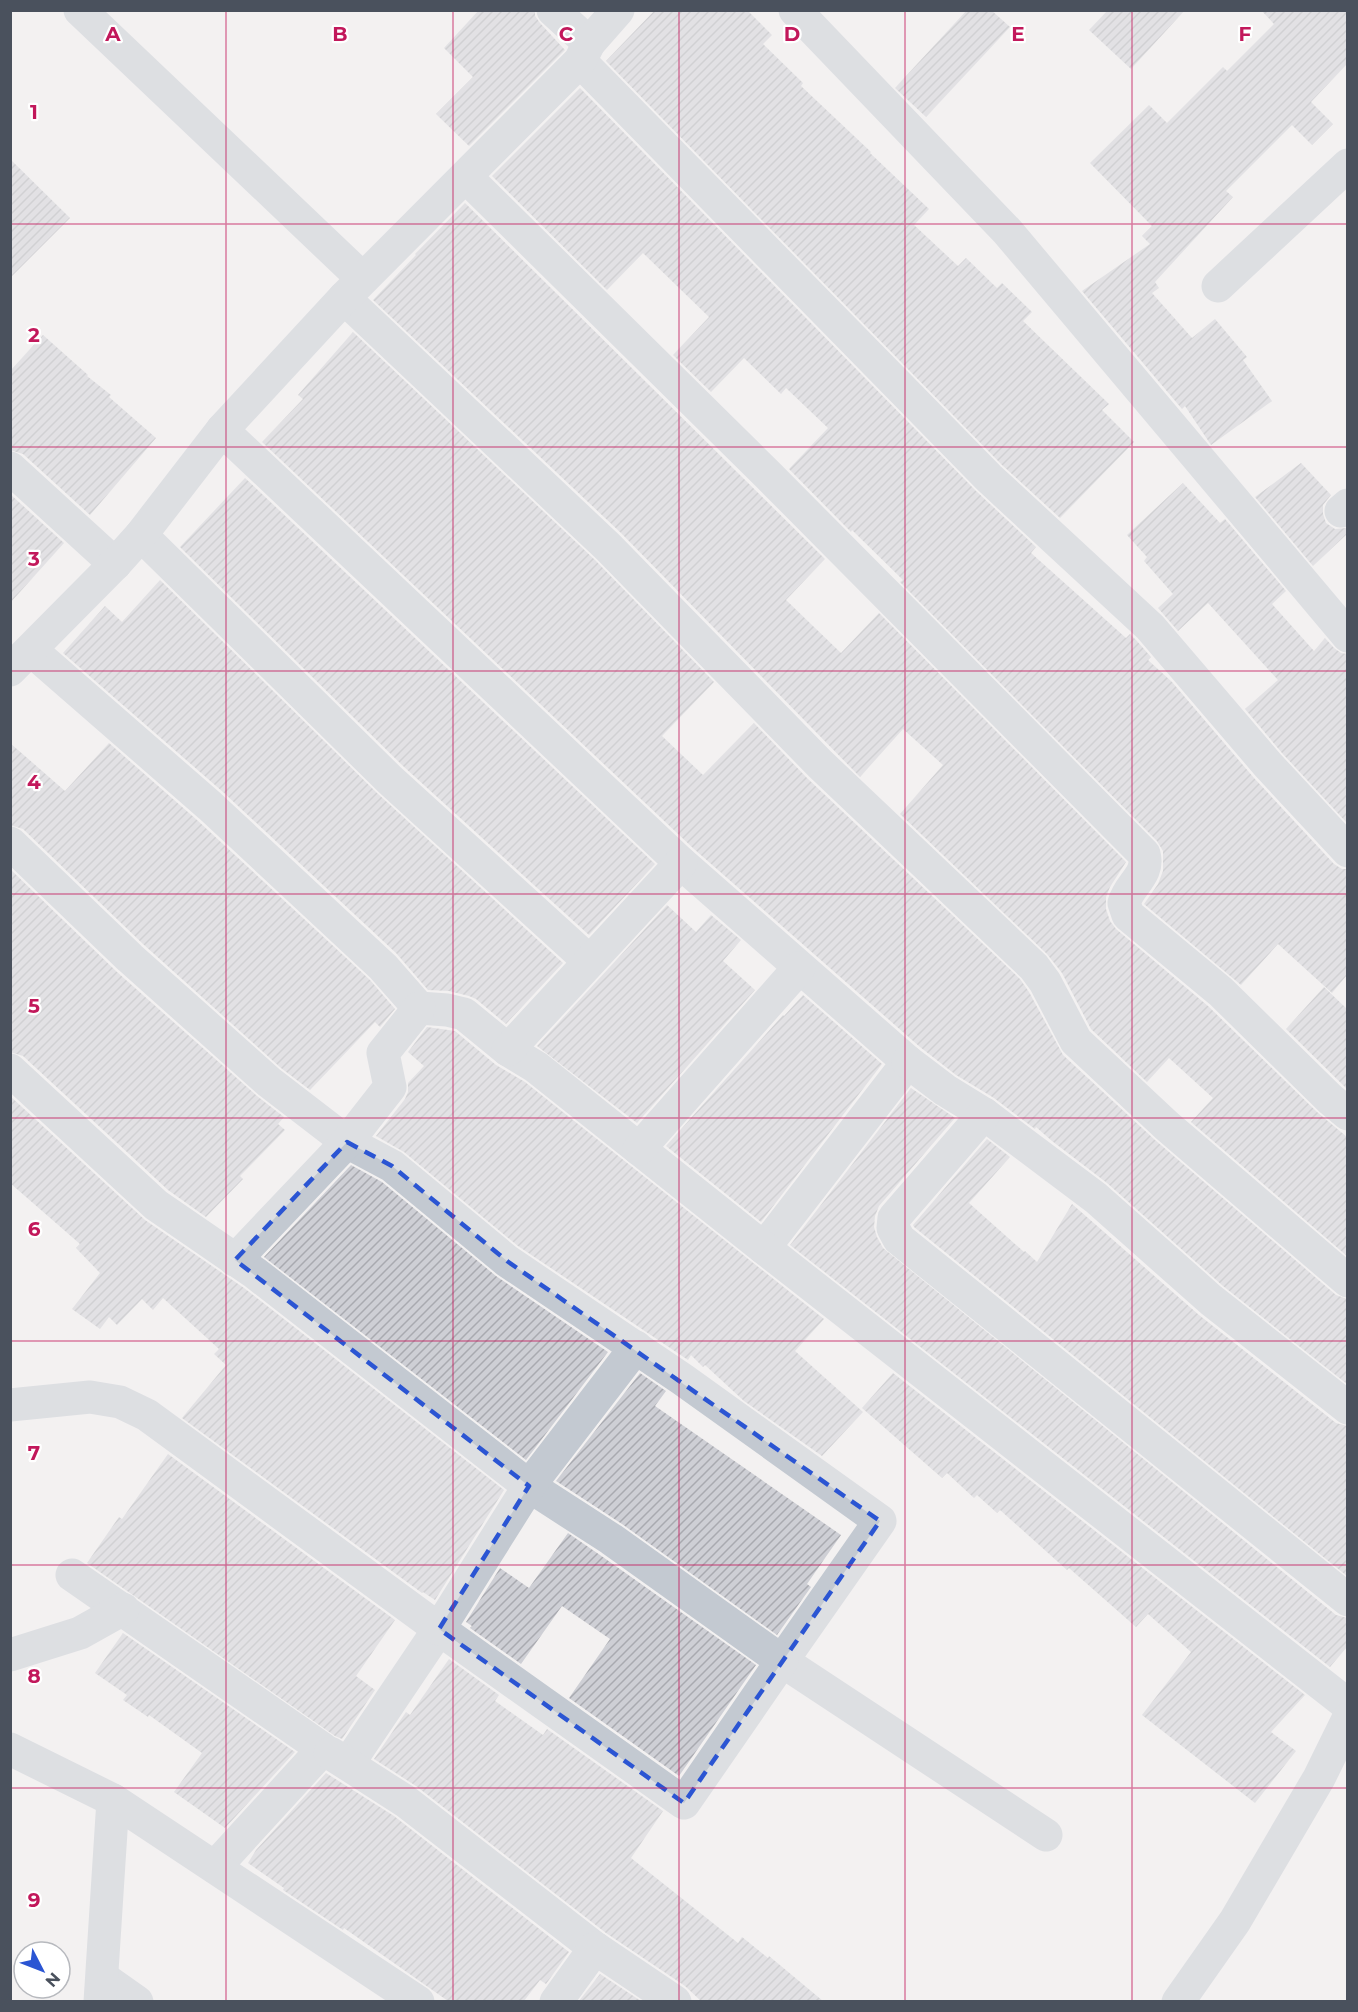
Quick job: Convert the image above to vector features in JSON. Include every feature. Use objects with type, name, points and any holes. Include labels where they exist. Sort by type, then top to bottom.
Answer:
[{"type":"street","points":[[80,10],[820,764],[1034,967],[1045,982],[1067,1028],[1076,1041],[1167,1125],[1347,1281]]},
{"type":"street","points":[[553,10],[585,52],[989,478],[1150,627],[1268,765],[1347,851]]},
{"type":"street","points":[[618,10],[585,52],[466,177],[353,288],[222,430],[141,535],[21,660],[218,814],[382,967],[420,1008],[464,1014],[508,1050],[536,1067],[1347,1705]]},
{"type":"street","points":[[795,10],[1007,231],[1347,636]]},
{"type":"street","points":[[1218,286],[1347,165]]},
{"type":"street","points":[[466,177],[759,467],[1144,854],[1145,870],[1130,890],[1124,903],[1128,915],[1221,992],[1347,1114]]},
{"type":"street","points":[[222,430],[681,863],[799,968],[908,1062],[945,1090],[984,1114],[1096,1198],[1211,1300],[1347,1408]]},
{"type":"street","points":[[10,468],[115,564]]},
{"type":"street","points":[[141,535],[390,780],[589,961]]},
{"type":"street","points":[[10,843],[130,958],[269,1082],[347,1142],[392,1166],[507,1261],[636,1347],[880,1521],[684,1803],[439,1629],[147,1415],[120,1402],[90,1397],[10,1405]]},
{"type":"street","points":[[508,1050],[681,863]]},
{"type":"street","points":[[639,1149],[799,968]]},
{"type":"street","points":[[235,1260],[347,1142],[390,1087],[383,1053],[420,1008]]},
{"type":"street","points":[[764,1248],[908,1062]]},
{"type":"street","points":[[10,1070],[156,1205],[255,1273],[529,1486],[611,1539],[782,1661],[1046,1835]]},
{"type":"street","points":[[984,1114],[894,1218],[894,1228],[899,1239],[1347,1600]]},
{"type":"street","points":[[215,1868],[336,1756],[439,1629],[529,1486],[636,1347]]},
{"type":"street","points":[[72,1575],[405,1801],[596,1948],[675,2001]]},
{"type":"street","points":[[10,1655],[80,1633],[123,1609]]},
{"type":"street","points":[[1178,2001],[1333,1780],[1347,1719]]},
{"type":"street","points":[[10,1749],[113,1800],[418,2001]]},
{"type":"street","points":[[113,1800],[101,1990],[137,2001]]},
{"type":"street","points":[[556,2001],[596,1948]]},
{"type":"highlighted area","points":[[347,1142],[392,1166],[507,1261],[880,1521],[684,1803],[439,1629],[529,1486],[235,1260]]},
{"type":"building","points":[[479,10],[535,10],[535,16],[540,23],[565,50],[469,146],[436,114],[473,77],[444,48]]},
{"type":"building","points":[[655,10],[747,10],[772,35],[763,44],[803,83],[801,86],[929,209],[914,225],[958,266],[966,258],[997,288],[1002,283],[1032,312],[1023,321],[1109,404],[1102,410],[1134,442],[1060,518],[1002,465],[606,61]]},
{"type":"building","points":[[967,10],[991,10],[1010,27],[926,117],[895,88]]},
{"type":"building","points":[[1108,10],[1185,10],[1131,69],[1089,30]]},
{"type":"building","points":[[1261,10],[1347,10],[1347,64],[1311,102],[1333,124],[1312,145],[1292,125],[1226,191],[1233,197],[1155,282],[1159,288],[1152,293],[1192,338],[1215,319],[1247,357],[1243,360],[1272,401],[1211,445],[1185,406],[1182,409],[1082,291],[1150,244],[1142,236],[1152,226],[1090,163],[1149,105],[1167,123],[1223,67],[1227,71],[1274,24]]},
{"type":"building","points":[[580,88],[976,491],[1036,547],[1031,553],[1126,638],[1130,634],[1136,640],[1151,657],[1148,660],[1172,682],[1254,778],[1334,864],[1347,869],[1347,975],[1332,993],[1278,944],[1241,985],[1144,904],[1158,884],[1163,871],[1163,851],[1157,841],[900,582],[903,580],[852,530],[851,532],[789,469],[828,428],[786,388],[781,394],[744,358],[711,392],[673,355],[709,317],[643,253],[607,290],[492,176]]},
{"type":"building","points":[[10,159],[70,218],[10,278]]},
{"type":"building","points":[[465,203],[825,559],[786,600],[841,653],[879,613],[1126,862],[1106,897],[1106,909],[1116,929],[1208,1006],[1317,1112],[1347,1137],[1347,1256],[1191,1122],[1213,1098],[1169,1058],[1147,1082],[1091,1029],[1062,973],[1047,954],[900,814],[943,765],[903,729],[860,777],[621,533],[373,300]]},
{"type":"building","points":[[353,332],[595,560],[714,682],[662,736],[703,775],[754,723],[807,778],[1020,979],[1063,1055],[1155,1140],[1336,1295],[1347,1299],[1347,1384],[1223,1286],[1107,1183],[1036,1127],[1035,1129],[994,1098],[956,1075],[920,1047],[694,849],[262,442],[303,399],[298,395]]},
{"type":"building","points":[[43,335],[156,438],[90,515],[23,454],[10,450],[10,371]]},
{"type":"building","points":[[1301,463],[1331,495],[1323,505],[1326,523],[1335,529],[1347,528],[1347,534],[1313,566],[1255,497]]},
{"type":"building","points":[[245,478],[655,864],[589,935],[403,766],[180,547]]},
{"type":"building","points":[[1183,483],[1220,523],[1225,519],[1286,591],[1272,604],[1314,651],[1325,638],[1334,648],[1347,654],[1347,823],[1245,709],[1278,680],[1208,603],[1178,631],[1158,608],[1173,594],[1144,561],[1147,557],[1127,535]]},
{"type":"building","points":[[10,494],[64,543],[10,603]]},
{"type":"building","points":[[160,580],[377,793],[563,963],[506,1024],[476,999],[449,991],[428,990],[396,953],[223,792],[63,653],[105,606],[122,622]]},
{"type":"building","points":[[10,743],[65,791],[109,743],[197,820],[370,980],[395,1009],[380,1027],[375,1022],[310,1090],[281,1068],[143,944],[23,829],[10,825]]},
{"type":"building","points":[[10,869],[117,972],[257,1096],[284,1117],[278,1124],[285,1130],[240,1176],[243,1179],[206,1217],[168,1190],[23,1056],[10,1052]]},
{"type":"building","points":[[667,905],[696,932],[711,915],[741,940],[723,961],[755,990],[637,1123],[537,1046]]},
{"type":"building","points":[[1324,987],[1347,1009],[1347,1089],[1286,1029]]},
{"type":"building","points":[[803,995],[882,1064],[761,1222],[666,1146]]},
{"type":"building","points":[[427,1027],[455,1031],[496,1065],[525,1082],[824,1319],[795,1351],[863,1412],[822,1456],[744,1401],[691,1355],[688,1360],[518,1246],[404,1152],[376,1136],[405,1099],[408,1083],[424,1066],[408,1052]]},
{"type":"building","points":[[911,1088],[955,1118],[879,1206],[874,1227],[883,1248],[1336,1615],[1347,1618],[1347,1647],[1330,1667],[790,1245]]},
{"type":"building","points":[[10,1096],[145,1220],[244,1288],[504,1490],[435,1600],[422,1593],[182,1418],[226,1365],[214,1354],[219,1349],[163,1298],[153,1310],[142,1299],[117,1325],[109,1317],[100,1329],[72,1309],[100,1273],[76,1248],[80,1244],[10,1183]]},
{"type":"building","points":[[987,1139],[1010,1157],[969,1203],[1024,1252],[1037,1262],[1072,1204],[1199,1315],[1336,1423],[1347,1426],[1347,1576],[914,1227],[913,1225]]},
{"type":"building","points":[[351,1165],[382,1182],[496,1276],[608,1352],[526,1460],[264,1257]]},
{"type":"building","points":[[640,1373],[666,1391],[655,1406],[841,1535],[807,1584],[811,1587],[777,1635],[622,1524],[556,1481]]},
{"type":"building","points":[[893,1373],[1305,1695],[1271,1732],[1296,1751],[1255,1803],[1142,1715],[1191,1652],[1148,1614],[1136,1627],[1000,1510],[997,1513],[977,1495],[974,1498],[947,1473],[942,1478],[862,1408]]},
{"type":"building","points":[[168,1454],[395,1620],[356,1676],[375,1690],[342,1739],[87,1563],[119,1517],[122,1519]]},
{"type":"building","points":[[568,1533],[756,1665],[679,1776],[569,1698],[610,1639],[562,1606],[521,1664],[470,1628],[472,1626],[466,1622],[500,1568],[529,1588]]},
{"type":"building","points":[[123,1633],[295,1752],[225,1828],[174,1792],[202,1753],[149,1715],[148,1717],[123,1700],[127,1695],[95,1673]]},
{"type":"building","points":[[449,1659],[499,1695],[495,1701],[543,1735],[547,1729],[663,1811],[631,1858],[738,1943],[742,1937],[768,1958],[769,1956],[823,2001],[701,2001],[685,1986],[606,1933],[416,1786],[374,1759],[406,1712],[410,1715]]},
{"type":"building","points":[[326,1773],[394,1816],[569,1952],[546,1984],[540,1980],[524,2001],[448,2001],[344,1928],[343,1930],[283,1890],[284,1888],[248,1863],[256,1850]]},
{"type":"building","points":[[600,1974],[641,2001],[579,2001]]}]
